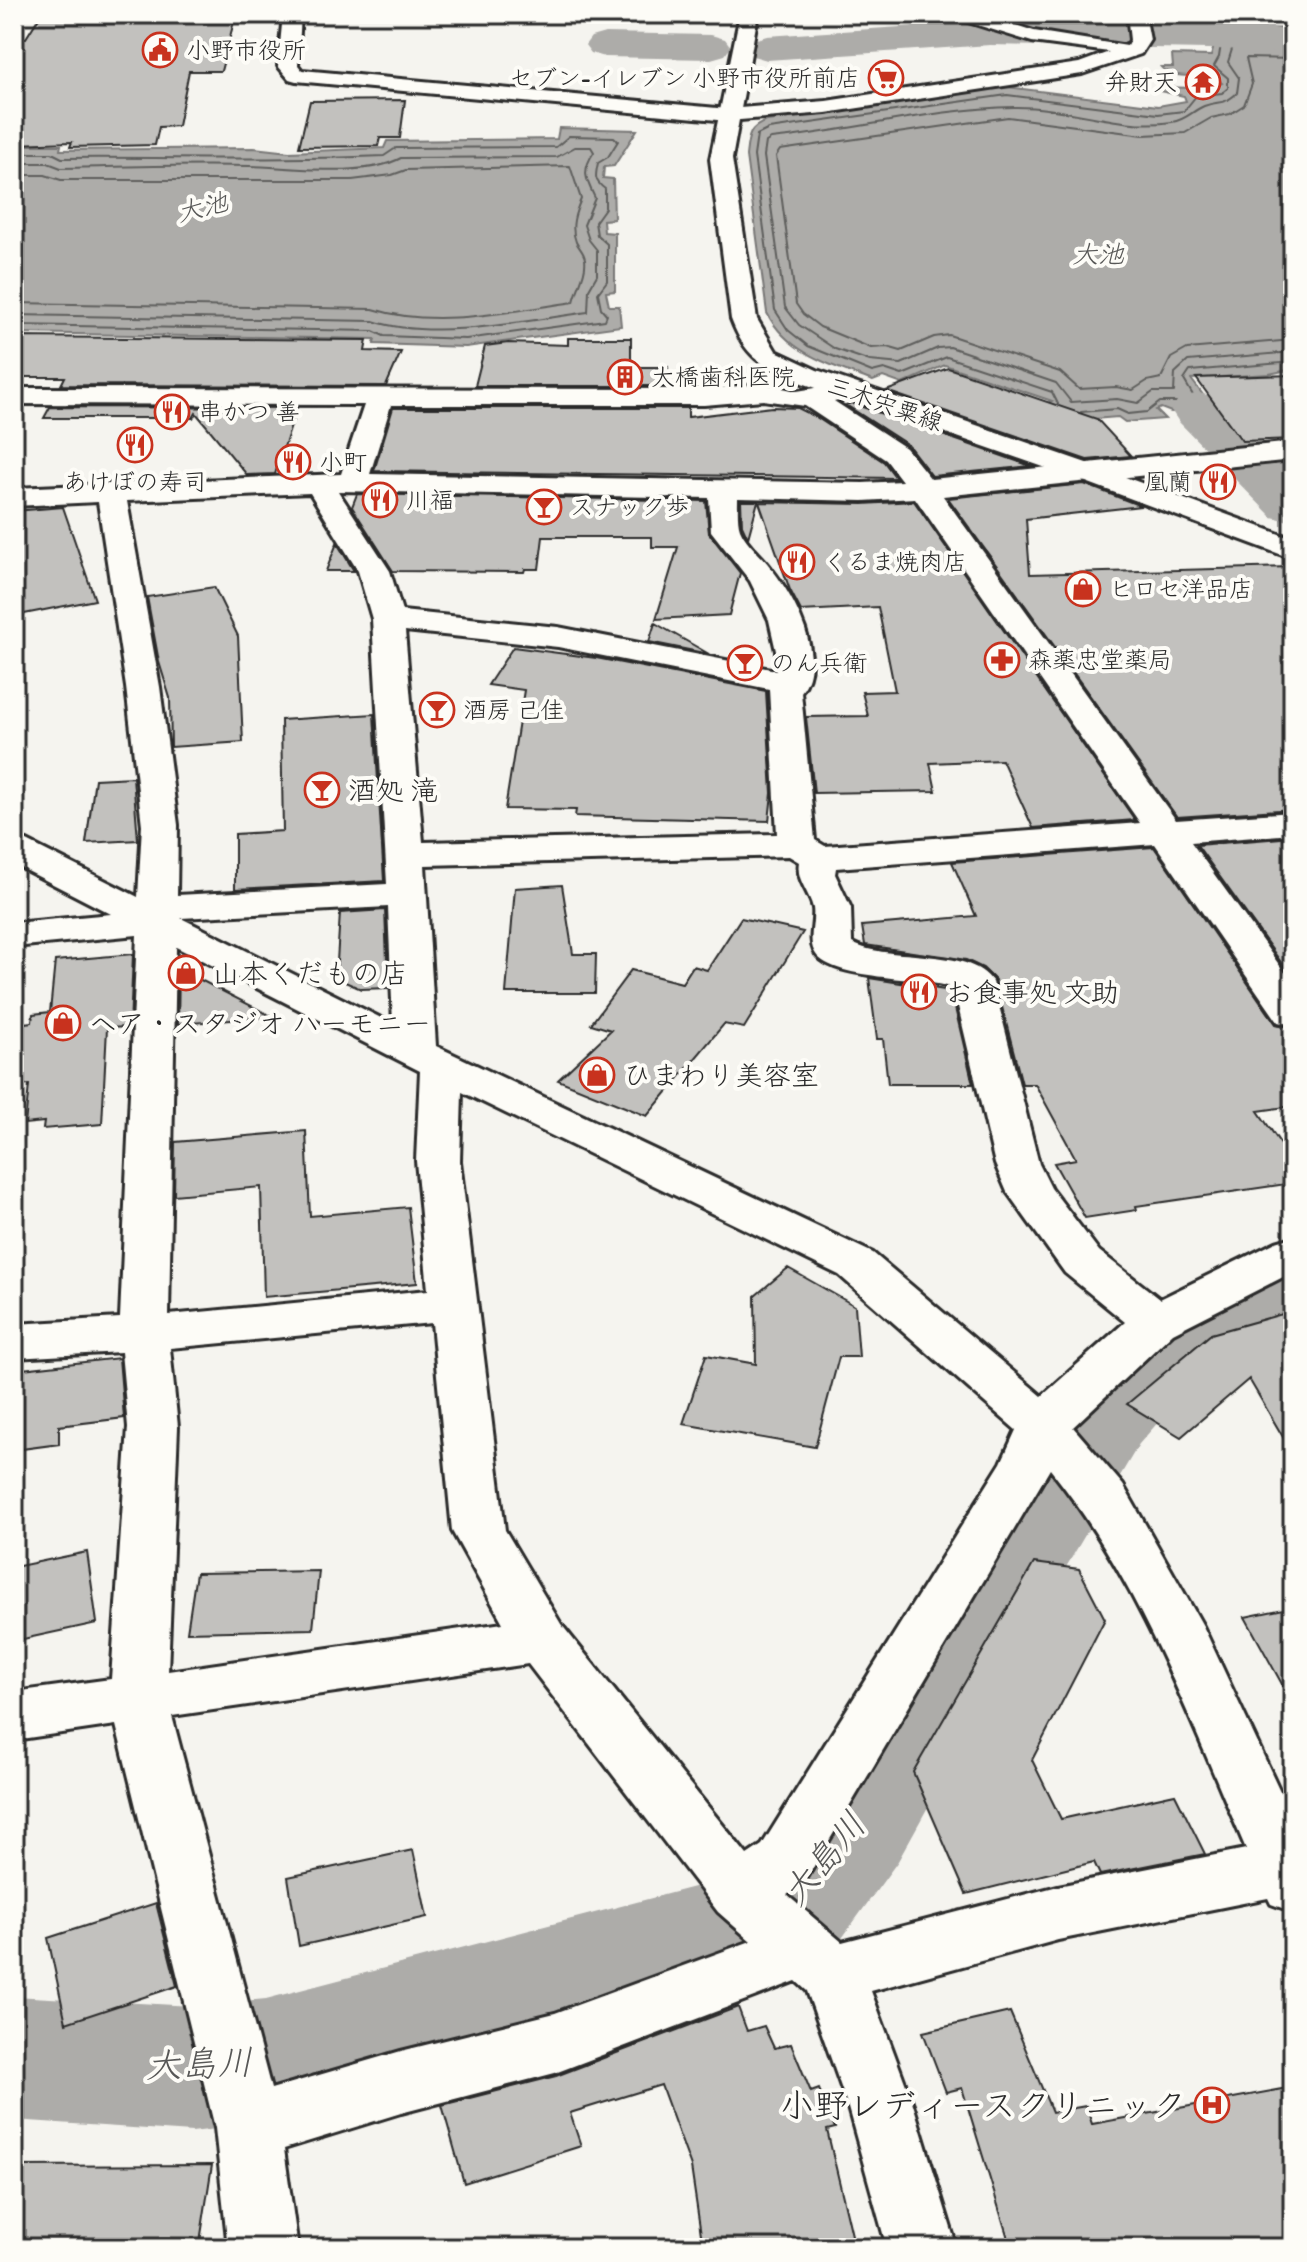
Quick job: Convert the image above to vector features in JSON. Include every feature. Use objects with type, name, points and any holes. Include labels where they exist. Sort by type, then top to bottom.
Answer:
[{"type":"street","points":[[292,14],[288,66],[296,75],[728,115],[826,107],[1082,68],[1137,33]]},
{"type":"street","points":[[749,14],[728,115],[722,173],[744,319],[749,332],[767,357],[759,383],[763,392]]},
{"type":"street","points":[[962,14],[1032,36],[1137,33]]},
{"type":"street","name":"三木宍粟線","points":[[767,357],[846,391],[1088,473],[1293,550]]},
{"type":"street","points":[[14,396],[704,397],[763,392],[771,396],[811,398],[846,391]]},
{"type":"street","points":[[353,482],[380,397]]},
{"type":"street","points":[[811,398],[896,454],[1293,1013]]},
{"type":"street","points":[[14,497],[353,482],[863,492],[923,489],[1293,451]]},
{"type":"street","points":[[319,484],[374,571],[388,619],[407,894],[428,1058],[479,1531],[541,1640],[740,1893],[808,1953],[880,2104],[922,2248]]},
{"type":"street","points":[[724,487],[725,529],[764,580],[780,610],[791,644],[794,670],[791,683],[784,692],[807,852],[832,908],[832,949],[851,961],[877,966],[955,971],[973,982],[1017,1164],[1030,1192],[1082,1262],[1156,1321]]},
{"type":"street","points":[[111,493],[143,687],[160,825],[144,1334],[153,1427],[138,1697],[248,2128],[263,2248]]},
{"type":"street","points":[[388,619],[558,637],[791,683]]},
{"type":"street","points":[[405,854],[807,852],[1166,834],[1293,823]]},
{"type":"street","points":[[14,849],[156,915],[428,1058],[856,1264],[1043,1425],[1104,1499],[1176,1629],[1289,1877],[808,1953],[555,2043],[401,2082],[248,2128]]},
{"type":"street","points":[[14,935],[156,915],[407,894]]},
{"type":"street","points":[[740,1893],[783,1864],[1025,1468],[1043,1425],[1156,1321],[1293,1253]]},
{"type":"street","points":[[14,1341],[144,1334],[454,1304]]},
{"type":"street","points":[[14,1716],[541,1640]]},
{"type":"water","name":"大池","points":[[1230,27],[1293,29],[1293,369],[1269,374],[1191,379],[1213,408],[1171,412],[1161,408],[1156,410],[1165,419],[1125,422],[1118,417],[1056,422],[1028,412],[1052,401],[945,365],[902,384],[883,377],[873,381],[843,370],[799,349],[776,327],[767,313],[746,156],[749,139],[756,126],[767,121],[1007,87],[1158,106],[1186,101],[1184,96],[1155,90],[1206,88],[1222,83],[1207,77],[1174,74],[1161,67],[1173,67],[1172,55],[1211,56],[1214,46],[1161,40],[1159,32],[1208,32]]},
{"type":"water","points":[[559,128],[637,130],[614,166],[604,167],[603,178],[613,179],[614,219],[603,220],[604,232],[615,233],[615,291],[606,292],[609,306],[619,306],[621,326],[466,347],[374,344],[375,339],[14,333],[14,145],[61,145],[60,150],[254,148],[289,152],[384,148],[387,141],[557,139]]},
{"type":"building","points":[[41,14],[236,14],[221,71],[189,71],[178,126],[159,127],[155,145],[70,147],[72,142],[14,144],[14,38],[26,38]]},
{"type":"building","points":[[405,100],[400,138],[380,138],[378,146],[299,147],[310,101]]},
{"type":"building","points":[[14,337],[367,340],[365,351],[401,352],[386,386],[61,385],[65,377],[14,377]]},
{"type":"building","points":[[568,338],[631,338],[631,367],[668,367],[668,386],[475,386],[485,346],[508,343],[568,345]]},
{"type":"building","points":[[948,368],[1097,419],[1131,456],[1087,460],[886,391]]},
{"type":"building","points":[[1293,375],[1293,439],[1242,441],[1196,378]]},
{"type":"building","points":[[851,403],[1031,466],[932,476],[908,445],[846,405]]},
{"type":"building","points":[[50,407],[297,408],[275,474],[247,475],[196,413],[193,418],[44,418]]},
{"type":"building","points":[[772,407],[798,408],[816,417],[884,462],[896,478],[374,471],[393,408],[688,408],[688,417]]},
{"type":"building","points":[[1084,484],[1141,506],[1026,519],[1030,574],[1293,567],[1293,809],[1177,817],[948,498]]},
{"type":"building","points":[[357,494],[706,501],[709,533],[740,573],[729,615],[656,619],[678,547],[652,547],[652,537],[543,537],[539,569],[525,569],[524,572],[393,571],[352,507]]},
{"type":"building","points":[[741,501],[758,501],[748,538],[742,525]]},
{"type":"building","points":[[914,501],[1135,820],[1033,828],[1002,760],[930,763],[936,791],[814,793],[806,717],[868,716],[862,692],[895,691],[878,607],[801,611],[790,590],[759,502],[863,504]]},
{"type":"building","points":[[63,507],[95,600],[14,616],[14,511]]},
{"type":"building","points":[[337,543],[354,571],[326,571]]},
{"type":"building","points":[[214,587],[238,636],[243,742],[171,747],[170,698],[159,662],[147,597]]},
{"type":"building","points":[[655,623],[709,654],[649,642]]},
{"type":"building","points":[[513,647],[596,658],[766,691],[772,793],[769,821],[575,816],[576,810],[505,809],[524,690],[488,685]]},
{"type":"building","points":[[374,714],[384,881],[235,889],[235,834],[283,831],[281,720]]},
{"type":"building","points":[[133,777],[138,840],[86,843],[95,779]]},
{"type":"building","points":[[1293,837],[1293,979],[1197,845]]},
{"type":"building","points":[[1154,847],[1276,1024],[1293,1028],[1293,1106],[1258,1111],[1293,1162],[1293,1183],[1136,1206],[1137,1210],[1085,1218],[1054,1163],[1076,1159],[1035,1084],[1022,1084],[995,980],[983,968],[966,960],[865,945],[862,926],[976,916],[952,862]]},
{"type":"building","points":[[562,885],[573,954],[596,954],[595,993],[506,993],[515,888]]},
{"type":"building","points":[[385,910],[388,988],[361,989],[336,978],[340,913]]},
{"type":"building","points":[[741,918],[803,932],[744,1028],[724,1024],[647,1116],[558,1080],[611,1030],[591,1024],[631,970],[682,983],[693,966],[707,970]]},
{"type":"building","points":[[133,954],[130,1027],[107,1028],[102,1124],[43,1129],[44,1122],[25,1124],[29,1085],[17,1086],[24,1023],[32,1022],[33,1014],[50,1012],[55,961]]},
{"type":"building","points":[[179,969],[273,1017],[178,1024]]},
{"type":"building","points":[[869,978],[951,991],[973,1084],[888,1084],[883,1039],[877,1039]]},
{"type":"building","points":[[306,1131],[310,1216],[408,1207],[417,1283],[264,1297],[261,1187],[174,1195],[175,1142]]},
{"type":"building","points":[[788,1268],[855,1306],[859,1357],[839,1357],[815,1447],[683,1424],[706,1355],[756,1364],[755,1296]]},
{"type":"building","points":[[1293,1311],[1293,1454],[1249,1379],[1181,1437],[1127,1404],[1211,1334]]},
{"type":"building","points":[[119,1358],[124,1418],[59,1426],[59,1444],[14,1450],[14,1370]]},
{"type":"building","points":[[87,1552],[97,1623],[14,1641],[14,1567]]},
{"type":"building","points":[[1034,1563],[1079,1569],[1105,1619],[1032,1760],[1061,1819],[1175,1794],[1205,1854],[1100,1875],[1094,1862],[966,1894],[913,1772]]},
{"type":"building","points":[[319,1571],[313,1629],[187,1632],[196,1573]]},
{"type":"building","points":[[1293,1607],[1293,1704],[1245,1617]]},
{"type":"building","points":[[413,1850],[427,1917],[299,1946],[288,1877]]},
{"type":"building","points":[[156,1903],[177,1986],[66,2023],[48,1938]]},
{"type":"building","points":[[738,2007],[747,2031],[764,2026],[774,2048],[791,2044],[811,2092],[819,2089],[835,2128],[827,2130],[855,2248],[703,2248],[691,2167],[661,2085],[570,2113],[581,2146],[464,2183],[442,2105],[556,2076]]},
{"type":"building","points":[[1010,2012],[1052,2112],[1086,2106],[1092,2124],[1293,2087],[1293,2248],[1011,2248],[962,2088],[946,2092],[923,2032]]},
{"type":"building","points":[[212,2165],[199,2248],[14,2248],[14,2166]]},
{"type":"waterway","name":"大池","points":[[767,48],[990,33],[1261,38],[1293,43]]},
{"type":"waterway","name":"大池","points":[[605,45],[711,47]]},
{"type":"waterway","name":"大島川","points":[[1199,410],[1293,504]]},
{"type":"waterway","name":"大島川","points":[[14,2058],[192,2069],[266,2061],[730,1934],[792,1906],[855,1824],[948,1665],[1102,1418],[1153,1362],[1188,1334],[1293,1279]]},
{"type":"place","name":"小野市役所","points":[[160,50]]},
{"type":"place","name":"セブン-イレブン 小野市役所前店","points":[[886,78]]},
{"type":"place","name":"弁財天","points":[[1203,82]]},
{"type":"place","name":"大橋歯科医院","points":[[625,377]]},
{"type":"place","name":"串かつ 善","points":[[172,412]]},
{"type":"place","name":"あけぼの寿司","points":[[135,445]]},
{"type":"place","name":"小町","points":[[293,462]]},
{"type":"place","name":"凰蘭","points":[[1218,482]]},
{"type":"place","name":"川福","points":[[380,500]]},
{"type":"place","name":"スナック歩","points":[[544,507]]},
{"type":"place","name":"くるま焼肉店","points":[[797,562]]},
{"type":"place","name":"ヒロセ洋品店","points":[[1083,589]]},
{"type":"place","name":"森薬忠堂薬局","points":[[1002,660]]},
{"type":"place","name":"のん兵衛","points":[[745,663]]},
{"type":"place","name":"酒房 己佳","points":[[437,710]]},
{"type":"place","name":"酒処 滝","points":[[322,790]]},
{"type":"place","name":"山本くだもの店","points":[[186,973]]},
{"type":"place","name":"お食事処 文助","points":[[919,992]]},
{"type":"place","name":"ヘア・スタジオ ハーモニー","points":[[63,1023]]},
{"type":"place","name":"ひまわり美容室","points":[[597,1075]]},
{"type":"place","name":"小野レディースクリニック","points":[[1212,2105]]}]
